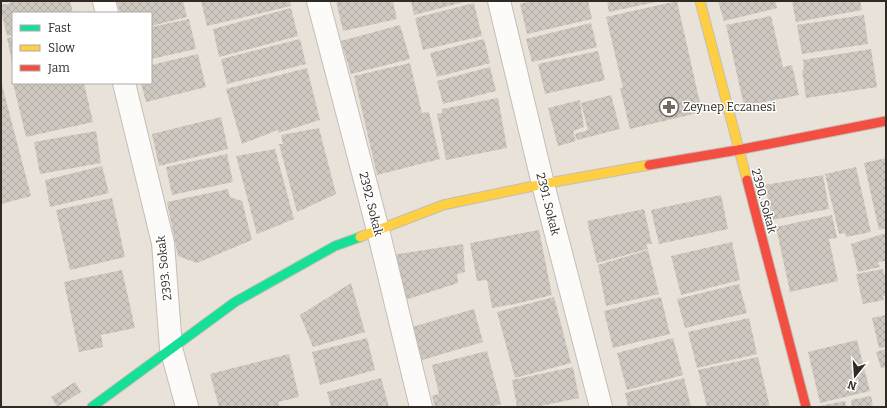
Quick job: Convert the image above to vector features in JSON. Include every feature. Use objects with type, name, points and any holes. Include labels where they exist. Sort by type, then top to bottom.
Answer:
[{"type":"main road","name":"2390. Sokak","points":[[700,1],[806,407]]},
{"type":"main road","points":[[92,407],[235,302],[335,246],[443,205],[543,184],[738,150],[886,121]]},
{"type":"street","points":[[104,1],[107,12]]},
{"type":"street","name":"2392. Sokak","points":[[318,1],[378,230],[421,407]]},
{"type":"street","name":"2391. Sokak","points":[[499,1],[543,184],[601,407]]},
{"type":"street","name":"2393. Sokak","points":[[124,84],[163,243],[171,348],[188,407]]},
{"type":"building","points":[[10,1],[70,1],[73,12],[12,12],[12,35],[7,36],[1,5],[11,3]]},
{"type":"building","points":[[117,1],[183,1],[187,17],[152,26],[152,12],[120,12]]},
{"type":"building","points":[[201,1],[290,1],[291,6],[207,26]]},
{"type":"building","points":[[336,1],[393,1],[397,19],[343,31]]},
{"type":"building","points":[[411,1],[464,1],[464,2],[414,15]]},
{"type":"building","points":[[531,1],[588,1],[592,19],[527,34],[520,4]]},
{"type":"building","points":[[607,1],[656,1],[656,2],[609,12]]},
{"type":"building","points":[[677,1],[702,112],[630,129],[620,88],[623,88],[606,17]]},
{"type":"building","points":[[718,1],[775,1],[777,8],[724,21]]},
{"type":"building","points":[[792,1],[860,1],[862,10],[796,22]]},
{"type":"building","points":[[474,3],[482,36],[423,50],[415,18]]},
{"type":"building","points":[[291,8],[298,36],[219,57],[213,29]]},
{"type":"building","points":[[864,15],[868,44],[802,54],[797,25]]},
{"type":"building","points":[[771,16],[783,67],[792,65],[799,95],[744,106],[726,25]]},
{"type":"building","points":[[189,19],[196,49],[152,59],[152,27]]},
{"type":"building","points":[[591,23],[597,47],[532,62],[526,39]]},
{"type":"building","points":[[400,25],[410,59],[351,74],[341,41]]},
{"type":"building","points":[[12,37],[12,62],[7,38]]},
{"type":"building","points":[[300,39],[306,64],[227,84],[221,59]]},
{"type":"building","points":[[484,39],[490,63],[437,77],[430,53]]},
{"type":"building","points":[[871,49],[877,87],[806,98],[802,70],[804,70],[803,60]]},
{"type":"building","points":[[598,51],[605,80],[545,94],[538,64]]},
{"type":"building","points":[[198,54],[206,87],[146,102],[141,84],[152,84],[152,65]]},
{"type":"building","points":[[410,63],[422,113],[429,112],[440,159],[377,175],[354,76]]},
{"type":"building","points":[[490,67],[496,91],[443,104],[437,81]]},
{"type":"building","points":[[307,68],[320,120],[278,133],[278,130],[242,144],[226,89]]},
{"type":"building","points":[[1,81],[31,196],[1,204]]},
{"type":"building","points":[[13,84],[84,84],[93,122],[26,137]]},
{"type":"building","points":[[611,95],[620,129],[577,140],[575,134],[588,130],[581,103]]},
{"type":"building","points":[[498,98],[507,148],[446,160],[437,114],[442,113],[442,109]]},
{"type":"building","points":[[580,100],[584,127],[573,131],[576,141],[558,146],[548,108]]},
{"type":"building","points":[[221,117],[228,149],[159,166],[152,134]]},
{"type":"building","points":[[319,128],[336,194],[297,212],[279,144],[283,144],[281,135]]},
{"type":"building","points":[[96,131],[101,163],[40,174],[34,142]]},
{"type":"building","points":[[275,149],[294,219],[257,234],[236,156]]},
{"type":"building","points":[[227,154],[233,182],[172,195],[166,167]]},
{"type":"building","points":[[886,158],[886,228],[879,230],[864,163]]},
{"type":"building","points":[[102,166],[109,193],[50,207],[45,180]]},
{"type":"building","points":[[856,167],[871,232],[846,237],[845,233],[839,234],[825,174]]},
{"type":"building","points":[[823,175],[829,209],[772,220],[765,185]]},
{"type":"building","points":[[228,189],[230,197],[242,201],[252,240],[197,263],[178,256],[167,202]]},
{"type":"building","points":[[721,195],[728,229],[659,244],[651,210]]},
{"type":"building","points":[[112,198],[125,257],[70,270],[56,210]]},
{"type":"building","points":[[644,209],[652,244],[646,244],[648,249],[597,263],[587,221]]},
{"type":"building","points":[[832,215],[837,238],[829,239],[838,281],[790,292],[776,227]]},
{"type":"building","points":[[539,230],[552,295],[492,308],[487,280],[477,281],[470,243]]},
{"type":"building","points":[[886,233],[886,261],[878,262],[880,267],[858,272],[851,244]]},
{"type":"building","points":[[732,242],[740,280],[681,295],[671,256]]},
{"type":"building","points":[[463,244],[465,272],[457,274],[458,283],[405,300],[392,255]]},
{"type":"building","points":[[648,250],[659,294],[606,306],[598,265]]},
{"type":"building","points":[[883,269],[886,281],[886,296],[883,296],[884,300],[863,304],[856,274]]},
{"type":"building","points":[[122,270],[135,328],[101,335],[103,347],[79,352],[64,282]]},
{"type":"building","points":[[351,283],[365,332],[313,347],[300,315]]},
{"type":"building","points":[[739,284],[747,313],[685,328],[677,299]]},
{"type":"building","points":[[554,297],[571,363],[515,378],[497,312]]},
{"type":"building","points":[[661,297],[670,334],[613,348],[604,311]]},
{"type":"building","points":[[474,309],[483,342],[422,360],[412,327]]},
{"type":"building","points":[[886,315],[886,347],[879,348],[872,318]]},
{"type":"building","points":[[749,318],[757,354],[697,368],[688,332]]},
{"type":"building","points":[[367,338],[375,370],[320,385],[312,352]]},
{"type":"building","points":[[673,338],[683,375],[627,390],[617,353]]},
{"type":"building","points":[[857,340],[870,391],[820,403],[808,352]]},
{"type":"building","points":[[886,349],[886,367],[881,368],[876,352]]},
{"type":"building","points":[[487,351],[501,404],[490,407],[435,407],[432,396],[439,394],[432,365]]},
{"type":"building","points":[[289,354],[299,397],[278,402],[280,407],[219,407],[210,374]]},
{"type":"building","points":[[758,357],[770,407],[707,407],[698,370]]},
{"type":"building","points":[[573,367],[579,398],[536,407],[517,407],[512,380]]},
{"type":"building","points":[[381,378],[389,407],[331,407],[327,392]]},
{"type":"building","points":[[684,378],[691,407],[628,407],[625,393]]},
{"type":"building","points":[[75,382],[81,392],[57,407],[51,397]]},
{"type":"building","points":[[871,396],[873,407],[852,407],[851,400]]},
{"type":"building","points":[[845,401],[846,407],[819,407],[819,406]]},
{"type":"traffic: fast","points":[[92,407],[235,302],[335,246],[360,237]]},
{"type":"traffic: slow","points":[[700,1],[747,180]]},
{"type":"traffic: slow","points":[[360,237],[443,205],[543,184],[649,165]]},
{"type":"traffic: jam","points":[[649,165],[738,150],[886,121]]},
{"type":"traffic: jam","points":[[747,180],[806,407]]},
{"type":"place","name":"Zeynep Eczanesi","points":[[669,107]]}]
